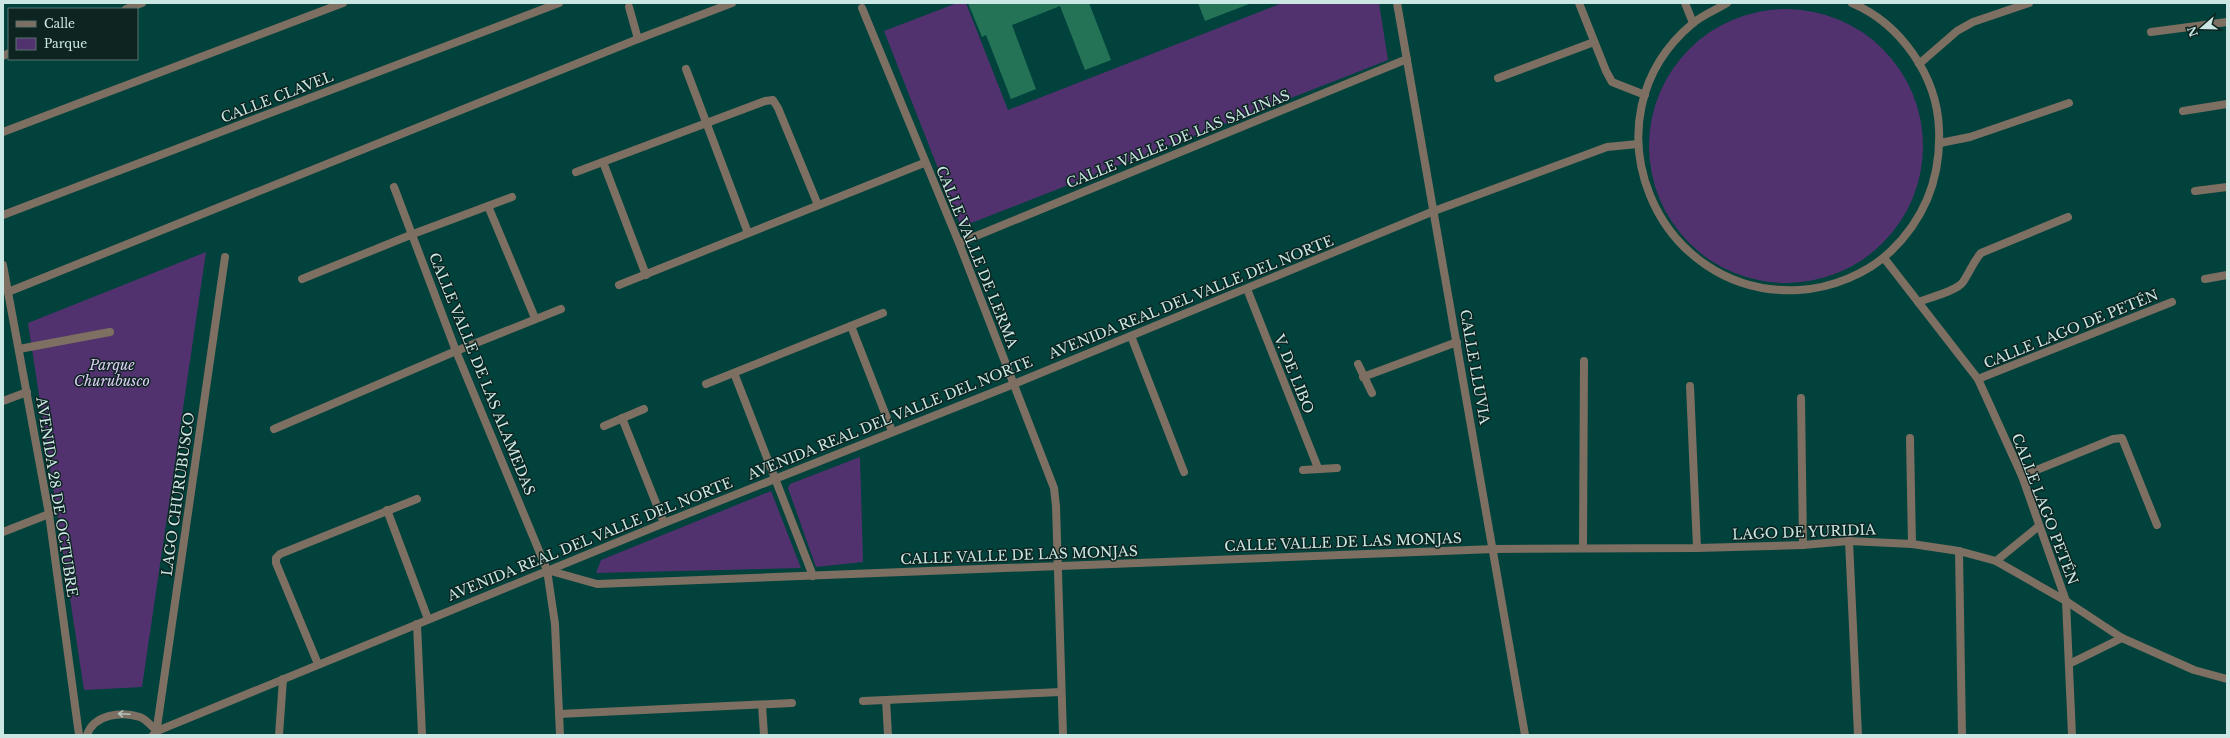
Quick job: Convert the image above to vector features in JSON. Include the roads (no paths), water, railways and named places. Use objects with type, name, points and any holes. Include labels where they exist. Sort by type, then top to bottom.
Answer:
[{"type":"street","points":[[129,8],[142,3]]},
{"type":"street","points":[[3,132],[343,3]]},
{"type":"street","name":"CALLE CLAVEL","points":[[3,215],[559,3]]},
{"type":"street","points":[[8,292],[638,39],[732,3]]},
{"type":"street","name":"CALLE LLUVIA","points":[[1397,3],[1494,549],[1525,735]]},
{"type":"street","points":[[1579,3],[1612,82],[1644,95]]},
{"type":"street","points":[[1685,3],[1692,23]]},
{"type":"street","points":[[1727,3],[1692,23],[1672,43],[1656,68],[1644,95],[1638,125],[1638,144],[1643,178],[1657,213],[1679,244],[1708,268],[1742,284],[1779,291],[1816,289],[1852,278],[1884,258],[1903,240],[1921,212],[1930,194],[1937,169],[1940,142],[1935,102],[1920,64],[1903,41],[1884,22],[1852,3]]},
{"type":"street","points":[[1920,64],[1957,31],[1973,22],[2029,3]]},
{"type":"street","points":[[629,7],[638,39]]},
{"type":"street","name":"CALLE VALLE DE LERMA","points":[[862,8],[924,163],[959,243],[1054,488],[1056,506],[1063,735]]},
{"type":"street","points":[[2151,32],[2227,22]]},
{"type":"street","points":[[1498,78],[1594,42]]},
{"type":"street","name":"CALLE VALLE DE LAS SALINAS","points":[[959,243],[1407,59]]},
{"type":"street","points":[[686,69],[748,233]]},
{"type":"street","points":[[576,172],[705,122],[765,101],[773,100],[778,108],[818,205]]},
{"type":"street","points":[[1940,142],[1970,137],[2068,103]]},
{"type":"street","points":[[2184,111],[2227,104]]},
{"type":"street","name":"AVENIDA REAL DEL VALLE DEL NORTE","points":[[155,734],[282,679],[547,570],[892,431],[1014,384],[1434,211],[1607,147],[1638,144]]},
{"type":"street","points":[[603,162],[646,275]]},
{"type":"street","points":[[619,285],[924,163]]},
{"type":"street","name":"CALLE VALLE DE LAS ALAMEDAS","points":[[394,187],[456,351],[547,570],[555,624],[560,735]]},
{"type":"street","points":[[2195,191],[2227,187]]},
{"type":"street","points":[[302,279],[412,234],[512,197]]},
{"type":"street","points":[[488,206],[535,318]]},
{"type":"street","points":[[1918,302],[1957,287],[1963,282],[1973,261],[1981,252],[2068,217]]},
{"type":"street","name":"LAGO CHURUBUSCO","points":[[155,734],[225,257]]},
{"type":"street","name":"CALLE LAGO PETÉN","points":[[1884,258],[1978,379],[2022,476],[2066,601],[2072,735]]},
{"type":"street","name":"AVENIDA 28 DE OCTUBRE","points":[[3,265],[49,514],[79,735]]},
{"type":"street","points":[[2205,279],[2227,275]]},
{"type":"street","name":"V. DE LIBO","points":[[1247,289],[1318,468]]},
{"type":"street","name":"CALLE LAGO DE PETÉN","points":[[1978,379],[2172,302]]},
{"type":"street","points":[[274,429],[456,351],[535,318],[561,309]]},
{"type":"street","points":[[706,384],[883,313]]},
{"type":"street","points":[[851,326],[892,431]]},
{"type":"street","points":[[19,349],[110,332]]},
{"type":"street","points":[[1131,336],[1184,472]]},
{"type":"street","points":[[1363,377],[1457,342]]},
{"type":"street","points":[[1583,548],[1584,361]]},
{"type":"street","points":[[1358,364],[1372,394]]},
{"type":"street","points":[[734,373],[813,576]]},
{"type":"street","points":[[1690,386],[1697,548]]},
{"type":"street","points":[[3,401],[27,392]]},
{"type":"street","points":[[1800,398],[1803,545]]},
{"type":"street","points":[[604,426],[644,409]]},
{"type":"street","points":[[622,418],[664,523]]},
{"type":"street","points":[[1910,438],[1912,544]]},
{"type":"street","points":[[2022,476],[2117,438],[2122,438],[2157,525]]},
{"type":"street","points":[[1303,470],[1337,468]]},
{"type":"street","points":[[318,664],[276,563],[276,558],[386,510],[417,499]]},
{"type":"street","points":[[386,510],[428,619]]},
{"type":"street","points":[[3,532],[49,514]]},
{"type":"street","points":[[1996,561],[2040,526]]},
{"type":"street","points":[[1850,541],[1858,735]]},
{"type":"street","name":"LAGO DE YURIDIA","points":[[1494,549],[1697,548],[1803,545],[1850,541],[1912,544],[1959,551],[1996,561],[2066,601],[2122,638],[2194,670],[2227,679]]},
{"type":"street","name":"CALLE VALLE DE LAS MONJAS","points":[[547,570],[597,584],[1494,549]]},
{"type":"street","points":[[1959,551],[1962,735]]},
{"type":"street","points":[[417,624],[422,735]]},
{"type":"street","points":[[2069,664],[2122,638]]},
{"type":"street","points":[[278,735],[282,679]]},
{"type":"street","points":[[863,701],[1061,692]]},
{"type":"street","points":[[886,700],[888,735]]},
{"type":"street","points":[[559,714],[792,703]]},
{"type":"street","points":[[762,705],[764,735]]},
{"type":"street","points":[[87,735],[88,731],[103,718],[122,713],[142,718],[155,734]]},
{"type":"park label","name":"Parque Churubusco","points":[[112,374]]}]
